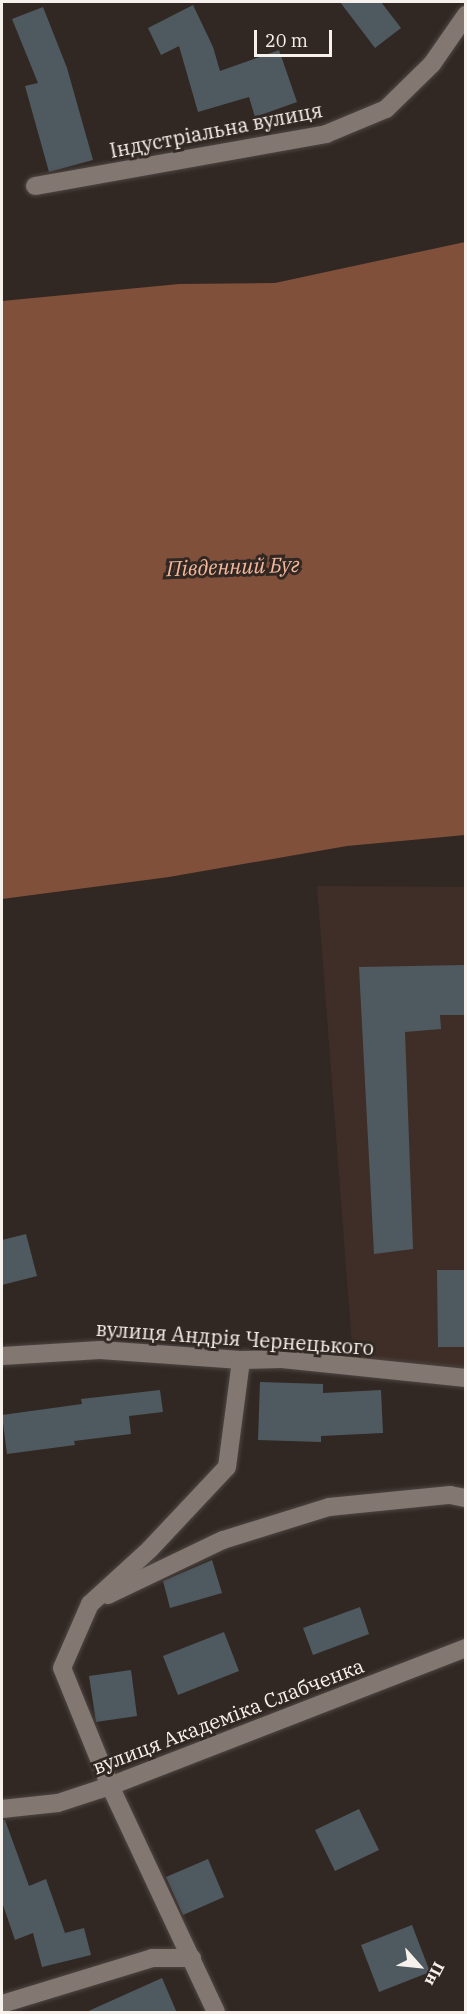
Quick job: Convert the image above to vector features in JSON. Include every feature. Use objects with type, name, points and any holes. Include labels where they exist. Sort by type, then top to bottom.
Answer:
[{"type":"street","name":"Індустріальна вулиця","points":[[35,186],[326,134],[386,109],[432,64],[465,15]]},
{"type":"street","name":"вулиця Андрія Чернецького","points":[[2,1356],[100,1350],[241,1360],[282,1359],[465,1378]]},
{"type":"street","points":[[216,2013],[110,1786],[62,1668],[90,1604],[150,1549],[227,1467],[241,1360]]},
{"type":"street","points":[[90,1604],[223,1540],[329,1507],[450,1496],[465,1498]]},
{"type":"street","name":"вулиця Академіка Слабченка","points":[[2,1809],[58,1803],[110,1786],[465,1648]]},
{"type":"street","points":[[2,2004],[152,1958],[192,1958]]},
{"type":"shaded area","points":[[317,886],[465,887],[465,1370],[353,1359]]},
{"type":"water","name":"Південний Буг","points":[[465,242],[465,835],[347,846],[169,877],[2,899],[2,301],[179,284],[275,283]]},
{"type":"building","points":[[340,2],[381,2],[401,28],[375,48]]},
{"type":"building","points":[[193,5],[213,47],[220,71],[279,50],[297,102],[255,117],[249,97],[198,112],[179,46],[161,55],[148,28]]},
{"type":"building","points":[[43,7],[67,68],[93,160],[49,172],[25,86],[38,83],[12,19]]},
{"type":"building","points":[[465,965],[465,1015],[440,1015],[441,1029],[405,1032],[413,1249],[374,1254],[359,967]]},
{"type":"building","points":[[26,1234],[37,1276],[2,1285],[2,1240]]},
{"type":"building","points":[[437,1270],[465,1270],[465,1347],[438,1347]]},
{"type":"building","points":[[260,1382],[323,1384],[323,1393],[381,1390],[383,1433],[321,1436],[321,1442],[258,1440]]},
{"type":"building","points":[[160,1390],[163,1412],[129,1416],[131,1434],[74,1441],[75,1445],[7,1454],[2,1415],[82,1404],[81,1399]]},
{"type":"building","points":[[212,1560],[222,1593],[170,1608],[163,1581]]},
{"type":"building","points":[[360,1607],[369,1634],[313,1655],[303,1628]]},
{"type":"building","points":[[224,1632],[239,1671],[178,1695],[163,1656]]},
{"type":"building","points":[[131,1670],[137,1716],[96,1722],[89,1676]]},
{"type":"building","points":[[359,1809],[379,1850],[335,1871],[315,1830]]},
{"type":"building","points":[[2,1820],[5,1820],[29,1886],[46,1879],[65,1933],[84,1928],[91,1955],[42,1967],[33,1933],[15,1940],[2,1902]]},
{"type":"building","points":[[208,1859],[224,1897],[183,1915],[166,1877]]},
{"type":"building","points":[[412,1925],[430,1972],[379,1992],[361,1945]]},
{"type":"building","points":[[162,1978],[177,2013],[84,2013]]}]
